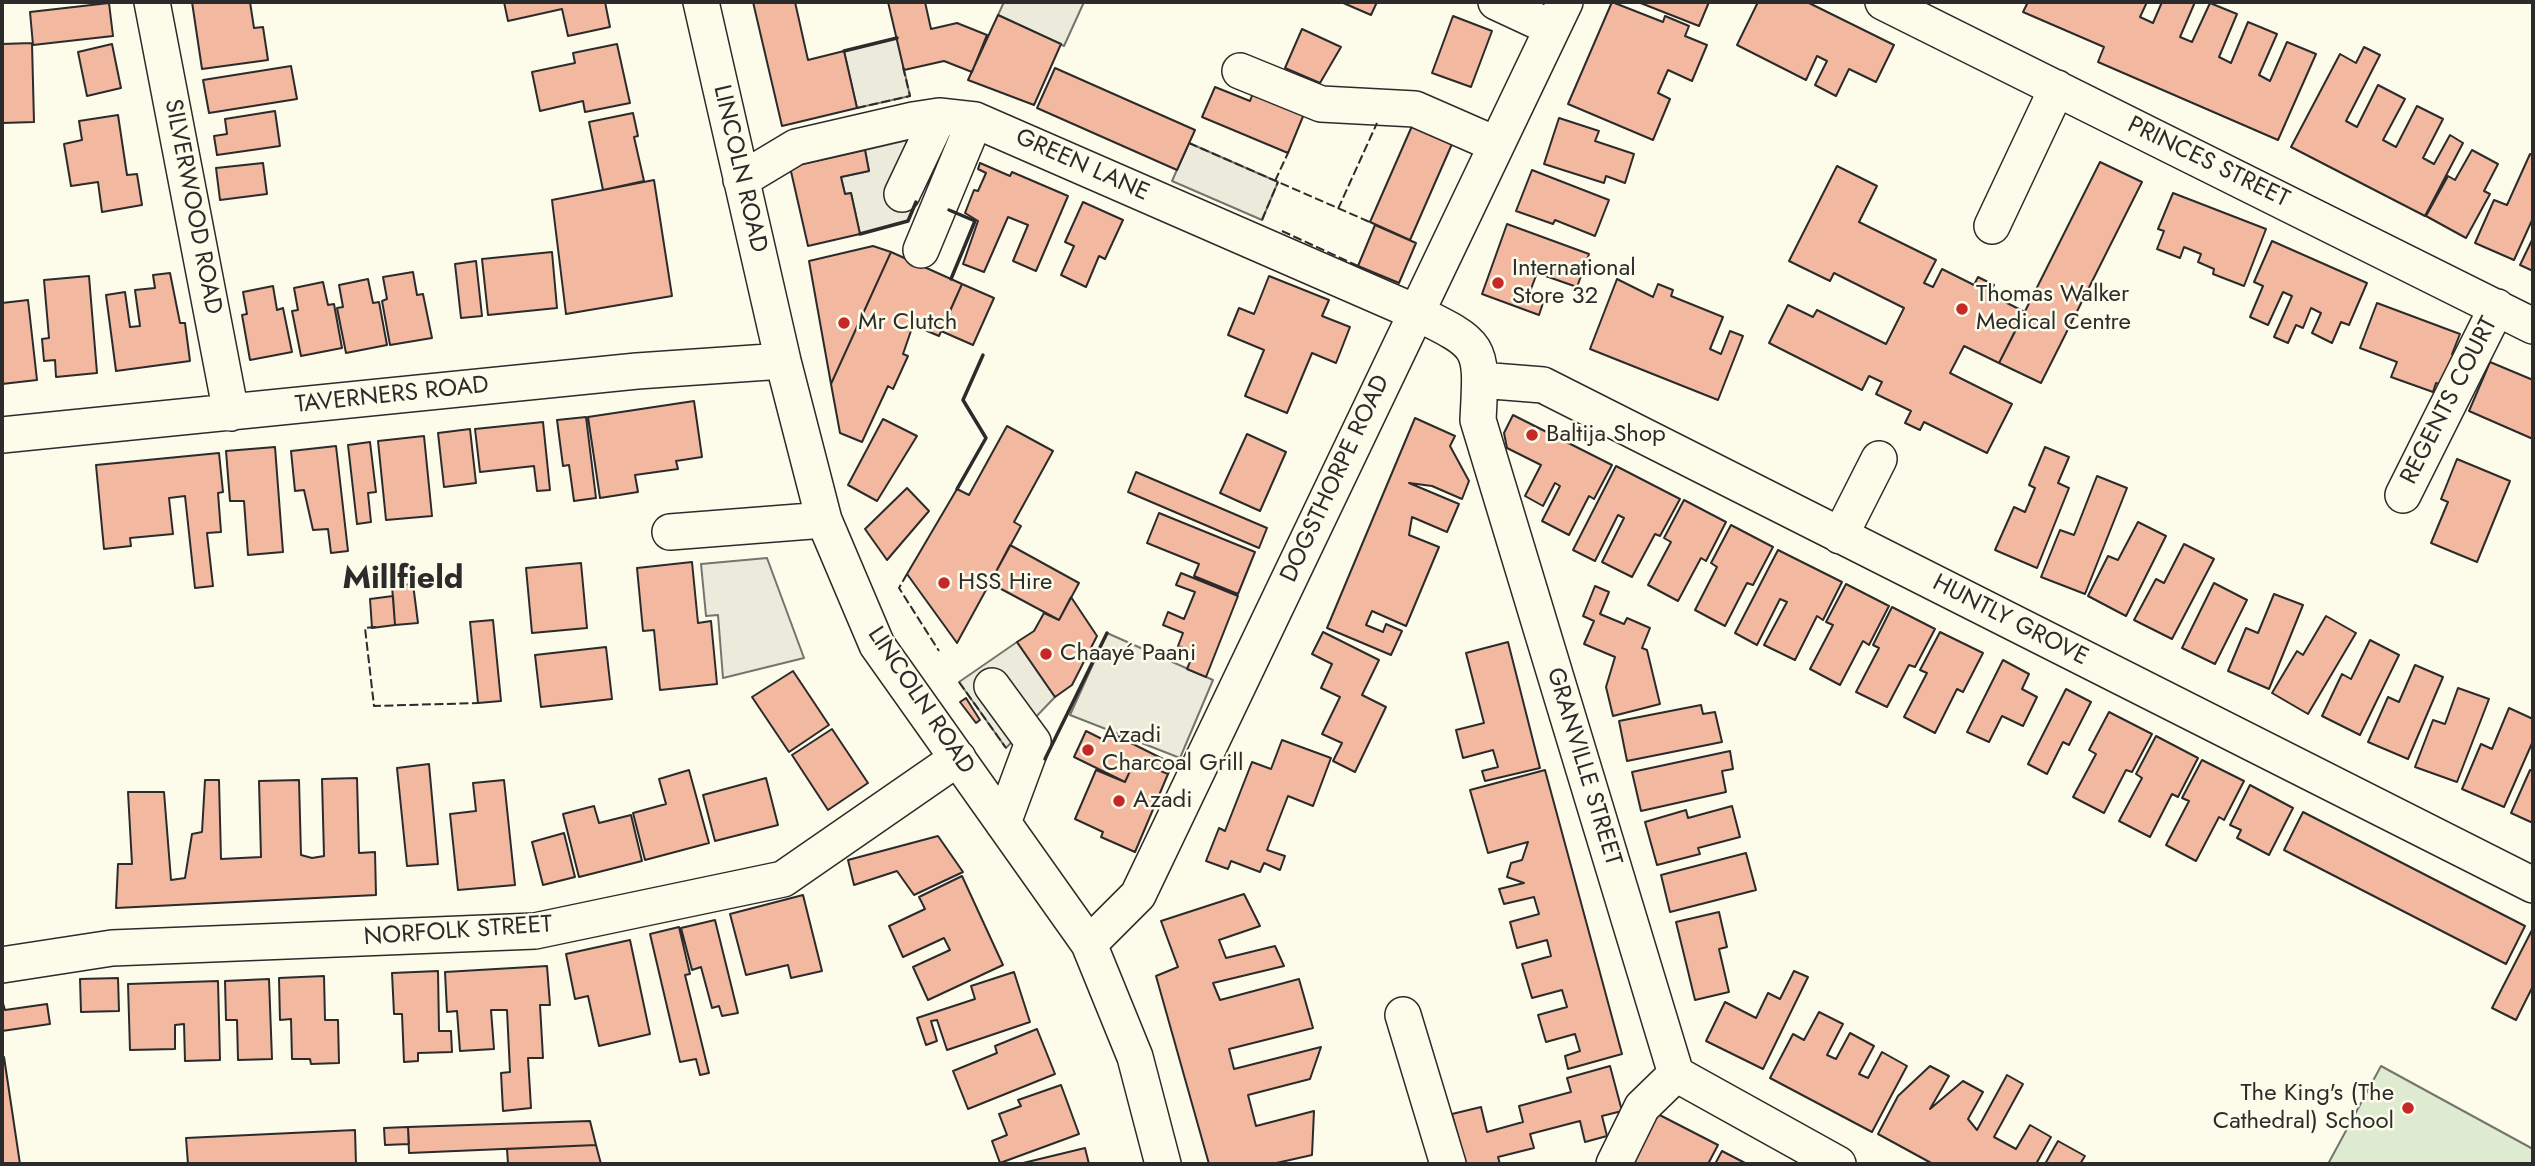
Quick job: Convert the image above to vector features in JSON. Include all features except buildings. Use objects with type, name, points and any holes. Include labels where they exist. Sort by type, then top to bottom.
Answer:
[{"type":"street","name":"SILVERWOOD ROAD","points":[[152,2],[231,413]]},
{"type":"street","name":"LINCOLN ROAD","points":[[701,2],[783,361],[824,520],[877,645],[1089,944],[1135,1057],[1163,1164]]},
{"type":"street","points":[[1496,2],[1558,15]]},
{"type":"street","name":"PRINCES STREET","points":[[1883,2],[1924,11],[2057,88],[2533,326]]},
{"type":"street","name":"DOGSTHORPE ROAD","points":[[1089,944],[1138,895],[1558,15]]},
{"type":"street","points":[[1240,71],[1321,104],[1416,109],[1495,144]]},
{"type":"street","points":[[1992,226],[2057,88]]},
{"type":"street","name":"GREEN LANE","points":[[741,180],[796,147],[939,116],[975,120],[1415,312]]},
{"type":"street","points":[[902,194],[939,116]]},
{"type":"street","points":[[920,250],[975,120]]},
{"type":"street","name":"REGENTS COURT","points":[[2403,495],[2497,307]]},
{"type":"street","name":"GRANVILLE STREET","points":[[1415,312],[1462,335],[1480,359],[1478,421],[1676,1074]]},
{"type":"street","name":"TAVERNERS ROAD","points":[[2,435],[637,371],[783,361]]},
{"type":"street","name":"HUNTLY GROVE","points":[[1480,380],[1543,385],[2533,885]]},
{"type":"street","points":[[1840,536],[1879,459]]},
{"type":"street","points":[[670,532],[824,520]]},
{"type":"street","points":[[992,686],[1033,742],[1003,822]]},
{"type":"street","name":"NORFOLK STREET","points":[[2,965],[112,948],[535,931],[783,878],[958,758]]},
{"type":"street","points":[[1403,1015],[1448,1164]]},
{"type":"street","points":[[1614,1164],[1642,1107],[1676,1074],[1838,1164]]},
{"type":"green space","name":"The King's (The Cathedral) School","points":[[2381,1066],[2533,1149],[2533,1164],[2328,1164]]},
{"type":"shaded area","points":[[1004,2],[1084,2],[1064,46],[998,15]]},
{"type":"shaded area","points":[[897,38],[910,96],[857,108],[844,51]]},
{"type":"shaded area","points":[[916,138],[943,139],[908,221],[860,234],[851,193],[845,194],[841,177],[869,171],[865,150]]},
{"type":"shaded area","points":[[1189,143],[1278,182],[1262,220],[1172,181]]},
{"type":"shaded area","points":[[767,558],[804,658],[723,678],[718,615],[706,616],[701,564]]},
{"type":"shaded area","points":[[1107,633],[1213,680],[1180,758],[1070,715]]},
{"type":"shaded area","points":[[1017,642],[1055,697],[1006,748],[959,682]]},
{"type":"fence","points":[[857,108],[910,96],[903,67]]},
{"type":"fence","points":[[1338,209],[1377,123]]},
{"type":"fence","points":[[1189,143],[1372,223]]},
{"type":"fence","points":[[1275,181],[1288,153]]},
{"type":"fence","points":[[1262,220],[1278,182]]},
{"type":"fence","points":[[1282,231],[1358,266]]},
{"type":"fence","points":[[907,574],[899,588],[939,651]]},
{"type":"fence","points":[[376,627],[365,628],[374,706],[478,703]]},
{"type":"fence","points":[[959,682],[1006,748]]},
{"type":"wall","points":[[844,51],[897,38]]},
{"type":"wall","points":[[860,234],[908,221],[916,202]]},
{"type":"wall","points":[[949,210],[975,221],[951,279]]},
{"type":"wall","points":[[957,489],[986,438],[963,400],[983,355]]},
{"type":"wall","points":[[1045,759],[1107,633]]},
{"type":"place","name":"International Store 32","points":[[1498,283]]},
{"type":"place","name":"Thomas Walker Medical Centre","points":[[1962,309]]},
{"type":"place","name":"Mr Clutch","points":[[844,323]]},
{"type":"place","name":"Baltija Shop","points":[[1532,435]]},
{"type":"place","name":"HSS Hire","points":[[944,583]]},
{"type":"place","name":"Chaayé Paani","points":[[1046,654]]},
{"type":"place","name":"Azadi Charcoal Grill","points":[[1088,750]]},
{"type":"place","name":"Azadi","points":[[1119,801]]},
{"type":"place","name":"The King's (The Cathedral) School","points":[[2408,1108]]},
{"type":"district","name":"Millfield","points":[[403,580]]}]
